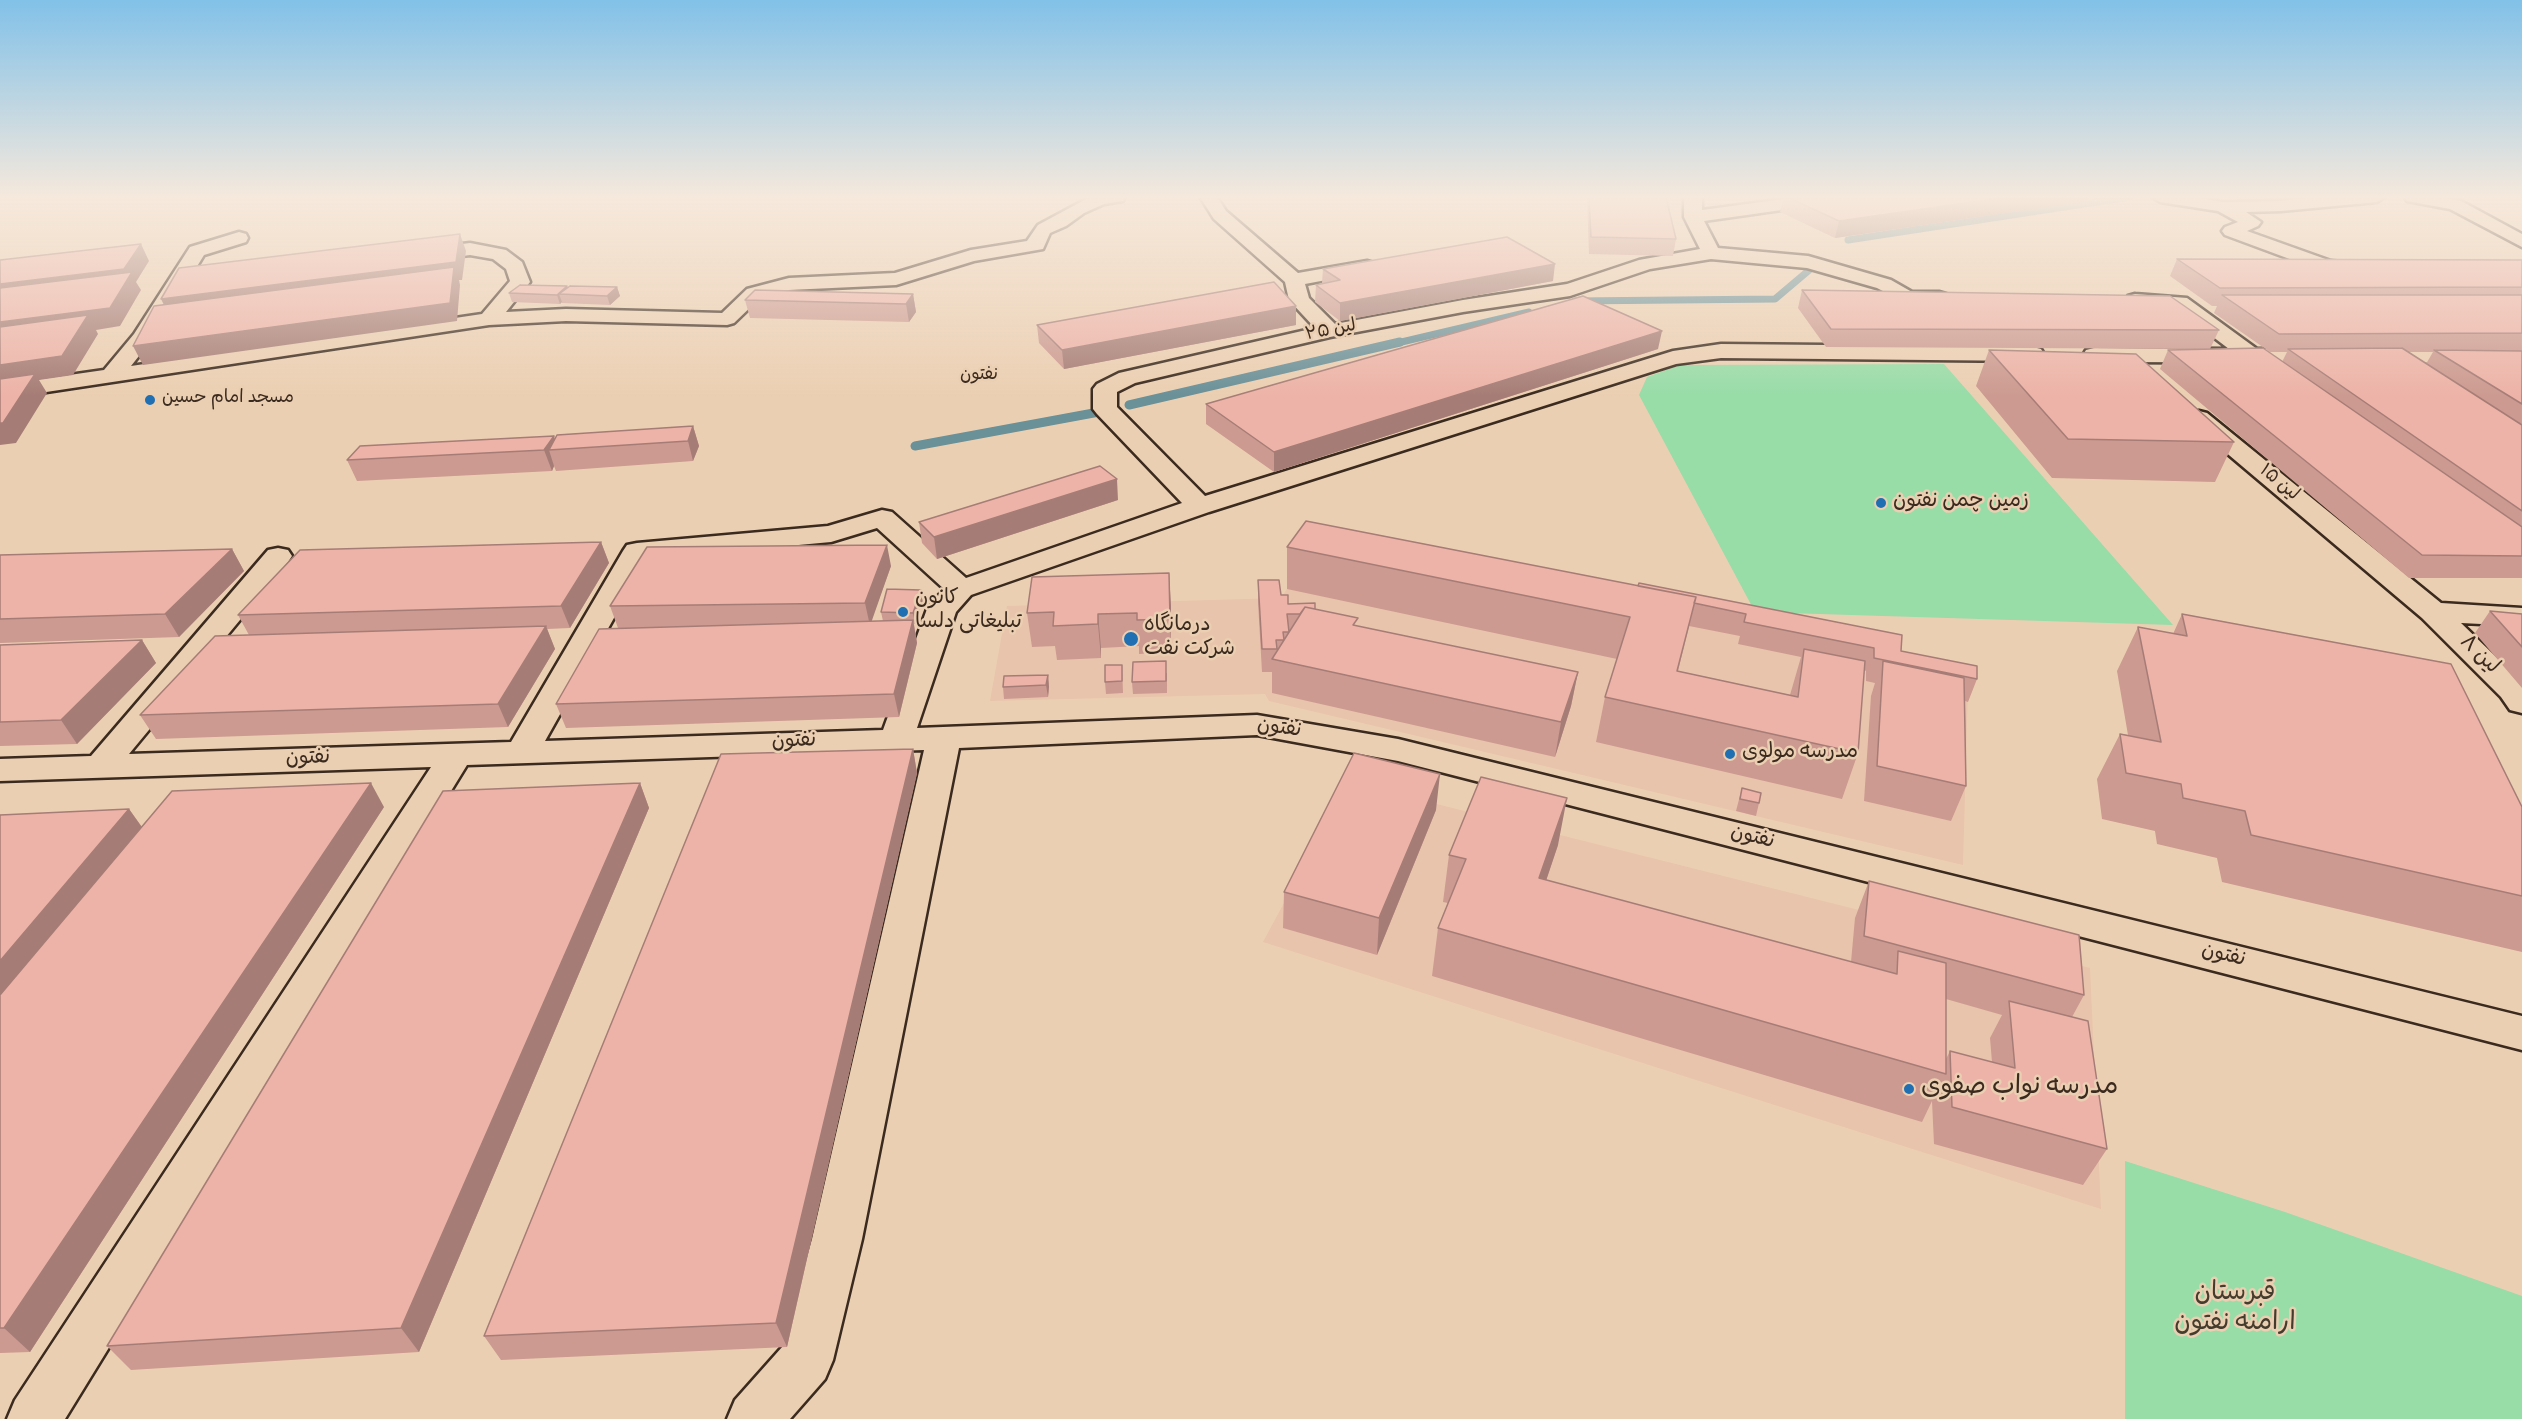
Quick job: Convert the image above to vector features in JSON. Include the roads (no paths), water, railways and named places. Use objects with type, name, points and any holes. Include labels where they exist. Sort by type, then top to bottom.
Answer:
[{"type":"street","points":[[110,377],[143,337],[190,263]]},
{"type":"street","points":[[489,319],[520,282],[515,266],[511,263]]},
{"type":"street","points":[[0,392],[489,319],[566,315],[727,319],[754,293],[789,284],[896,279],[948,263]]},
{"type":"street","points":[[1273,263],[1294,280],[1299,300],[1330,331]]},
{"type":"street","points":[[1294,280],[1385,263]]},
{"type":"street","name":"لین ۲۵","points":[[1200,506],[1105,409],[1105,389],[1126,378],[1330,331],[1463,306],[1570,290],[1651,263]]},
{"type":"street","name":"لین ۲۵","points":[[1812,263],[1884,284],[1908,298],[1956,298]]},
{"type":"street","points":[[2319,263],[2329,267],[2374,268]]},
{"type":"street","points":[[1567,273],[1587,285]]},
{"type":"street","points":[[177,284],[201,281]]},
{"type":"street","points":[[2111,299],[2180,302],[2253,356]]},
{"type":"street","points":[[896,740],[942,609],[961,589],[1200,506],[1674,358],[1721,351],[2522,356]]},
{"type":"street","points":[[2124,355],[2151,378]]},
{"type":"street","points":[[2388,356],[2427,380]]},
{"type":"street","name":"لین ۱۵","points":[[2179,401],[2433,612]]},
{"type":"street","points":[[522,752],[637,551],[831,534],[882,518],[961,589]]},
{"type":"street","points":[[100,766],[278,556]]},
{"type":"street","points":[[2433,612],[2522,617]]},
{"type":"street","name":"لین ۸","points":[[2433,612],[2522,702]]},
{"type":"street","name":"نفتون","points":[[0,770],[896,740],[1257,725],[1398,750],[2522,1033]]},
{"type":"street","points":[[754,1419],[806,1360],[837,1239],[944,737]]},
{"type":"street","points":[[34,1419],[456,755]]},
{"type":"waterway","points":[[1575,301],[1775,299],[1814,266]]},
{"type":"waterway","points":[[1393,344],[1529,312]]},
{"type":"waterway","points":[[1129,405],[1400,342]]},
{"type":"waterway","points":[[915,446],[1099,412]]},
{"type":"place","name":"مسجد امام حسین","points":[[150,400]]},
{"type":"place","name":"زمین چمن نفتون","points":[[1881,503]]},
{"type":"place","name":"کانون تبلیغاتی دلسا","points":[[903,612]]},
{"type":"place","name":"درمانگاه شرکت نفت","points":[[1131,639]]},
{"type":"place","name":"مدرسه مولوی","points":[[1730,754]]},
{"type":"place","name":"مدرسه نواب صفوی","points":[[1909,1089]]},
{"type":"district","name":"نفتون","points":[[979,377]]},
{"type":"park label","name":"قبرستان ارامنه نفتون","points":[[2235,1310]]}]
